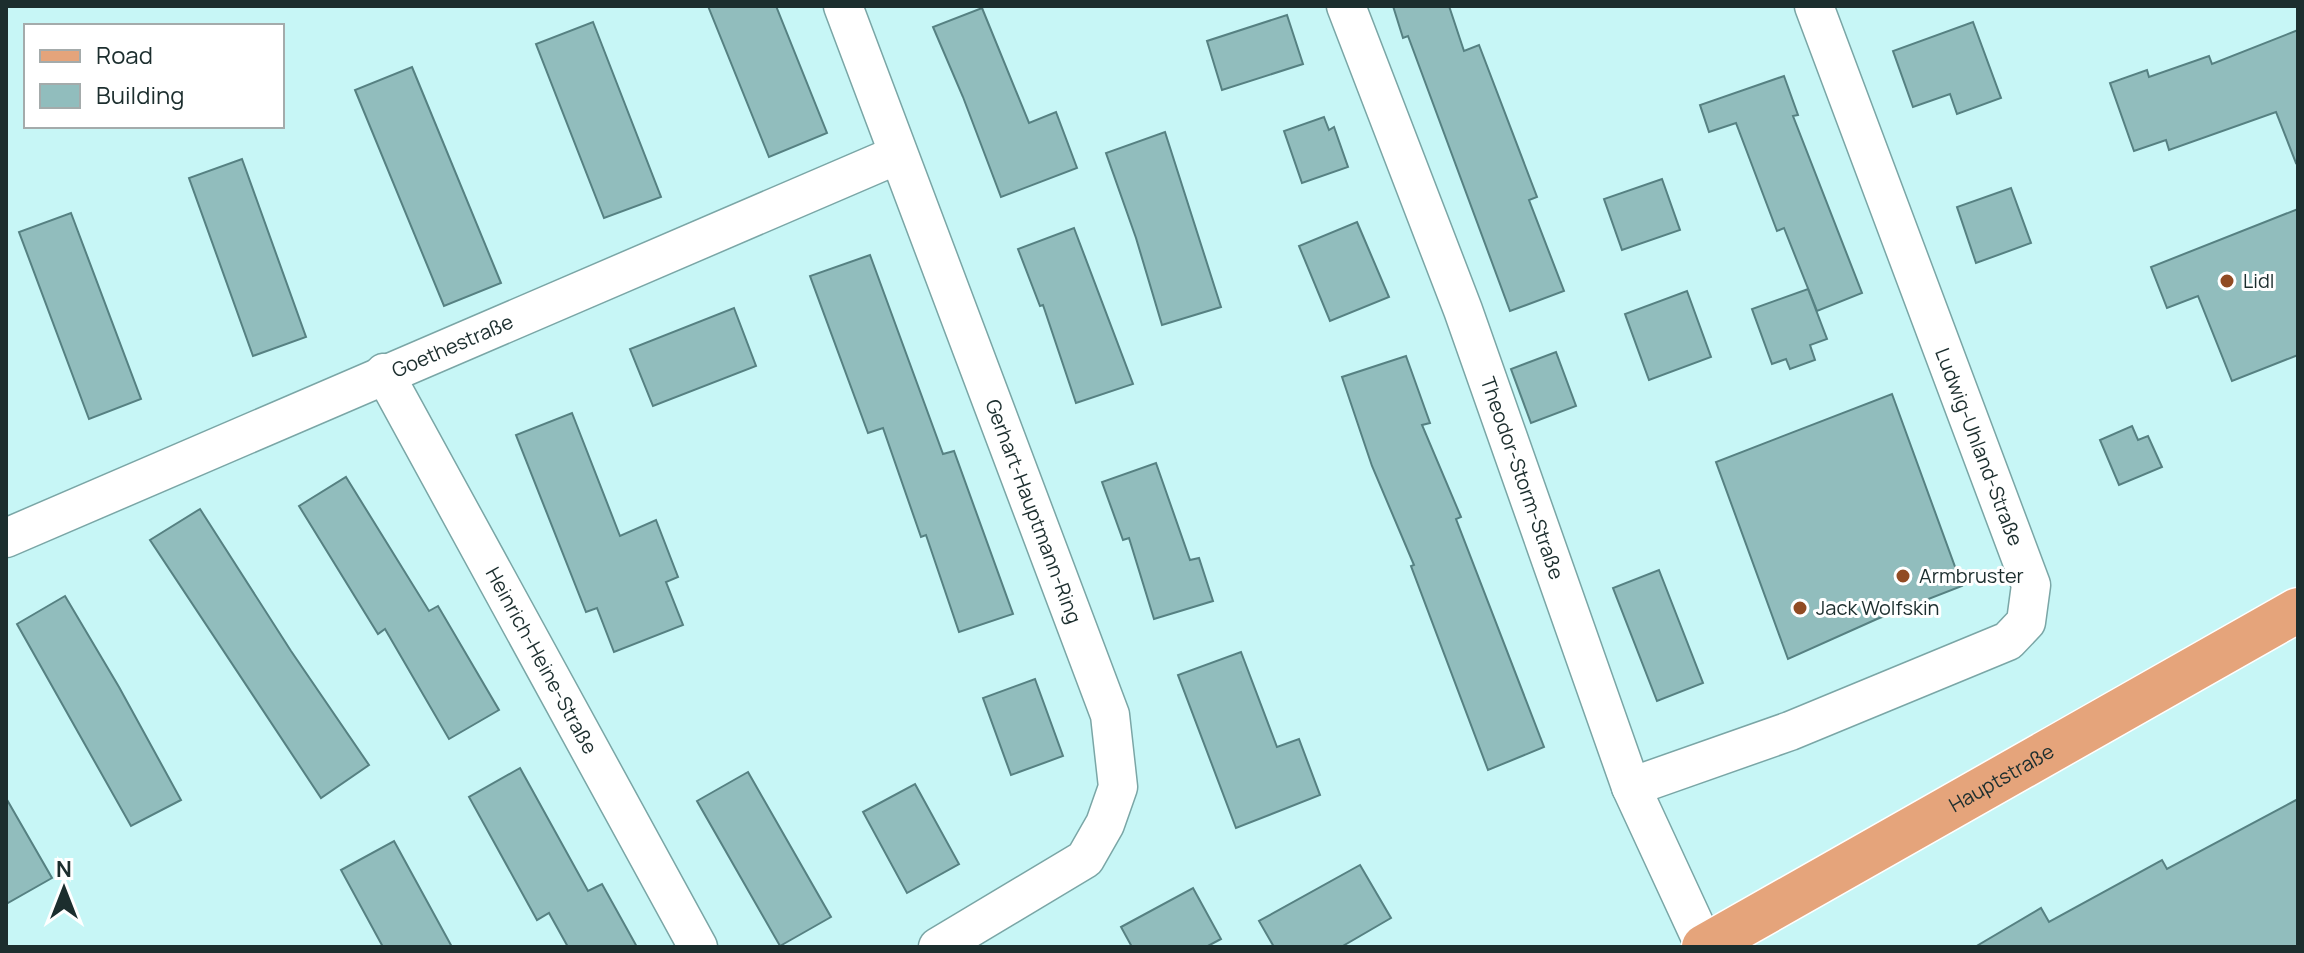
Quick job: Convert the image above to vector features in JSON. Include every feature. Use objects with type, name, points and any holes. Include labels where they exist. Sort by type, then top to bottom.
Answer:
[{"type":"main road","name":"Hauptstraße","points":[[1705,947],[2298,610]]},
{"type":"street","name":"Gerhart-Hauptmann-Ring","points":[[843,6],[1110,715],[1118,787],[1105,824],[1085,859],[938,947]]},
{"type":"street","name":"Theodor-Storm-Straße","points":[[1346,6],[1463,310],[1631,787],[1705,947]]},
{"type":"street","name":"Ludwig-Uhland-Straße","points":[[1631,787],[1790,731],[2008,641],[2026,622],[2031,585],[1814,6]]},
{"type":"street","name":"Goethestraße","points":[[6,538],[897,155]]},
{"type":"street","name":"Heinrich-Heine-Straße","points":[[384,373],[698,947]]},
{"type":"building","points":[[708,6],[776,6],[827,133],[769,157]]},
{"type":"building","points":[[1393,6],[1449,6],[1464,51],[1479,45],[1537,197],[1529,200],[1564,291],[1510,311],[1408,36],[1403,38]]},
{"type":"building","points":[[982,8],[1029,123],[1056,112],[1077,168],[1001,197],[933,27]]},
{"type":"building","points":[[1287,15],[1303,64],[1222,90],[1207,41]]},
{"type":"building","points":[[593,22],[661,197],[604,218],[536,44]]},
{"type":"building","points":[[1973,22],[2001,98],[1957,114],[1950,94],[1913,107],[1893,51]]},
{"type":"building","points":[[2298,30],[2298,162],[2276,112],[2169,150],[2166,140],[2134,151],[2110,83],[2147,70],[2149,77],[2209,56],[2212,64]]},
{"type":"building","points":[[412,67],[501,283],[444,306],[355,90]]},
{"type":"building","points":[[1784,76],[1798,115],[1793,116],[1862,293],[1817,311],[1784,228],[1777,231],[1736,123],[1709,132],[1700,105]]},
{"type":"building","points":[[1324,117],[1329,130],[1334,127],[1348,167],[1302,183],[1284,131]]},
{"type":"building","points":[[1165,132],[1221,307],[1162,325],[1106,153]]},
{"type":"building","points":[[242,159],[306,337],[253,356],[189,178]]},
{"type":"building","points":[[1662,179],[1680,230],[1622,250],[1604,199]]},
{"type":"building","points":[[2011,188],[2031,243],[1976,263],[1957,207]]},
{"type":"building","name":"Lidl","points":[[2298,209],[2298,355],[2232,381],[2198,296],[2167,308],[2151,267]]},
{"type":"building","points":[[71,213],[141,399],[89,419],[19,232]]},
{"type":"building","points":[[1357,222],[1389,297],[1330,321],[1299,246]]},
{"type":"building","points":[[1074,228],[1133,384],[1076,403],[1043,305],[1040,306],[1018,249]]},
{"type":"building","points":[[870,255],[943,454],[954,451],[1013,614],[959,632],[926,535],[921,537],[883,428],[868,433],[810,276]]},
{"type":"building","points":[[1808,289],[1827,339],[1810,345],[1815,360],[1790,369],[1786,359],[1772,364],[1752,309]]},
{"type":"building","points":[[1687,291],[1711,357],[1649,380],[1625,314]]},
{"type":"building","points":[[734,308],[756,366],[653,406],[630,349]]},
{"type":"building","points":[[1556,352],[1576,406],[1531,423],[1511,369]]},
{"type":"building","points":[[1406,356],[1430,423],[1422,425],[1461,517],[1456,519],[1544,747],[1488,770],[1411,566],[1414,565],[1372,466],[1342,377]]},
{"type":"building","points":[[1892,394],[1962,586],[1877,619],[1788,659],[1716,462]]},
{"type":"building","points":[[572,413],[620,536],[656,520],[678,577],[666,582],[683,625],[614,652],[597,608],[586,612],[516,435]]},
{"type":"building","points":[[2132,426],[2138,440],[2148,436],[2162,467],[2119,485],[2100,440]]},
{"type":"building","points":[[1156,463],[1190,560],[1199,558],[1213,601],[1154,619],[1129,538],[1123,540],[1102,482]]},
{"type":"building","points":[[346,477],[429,611],[438,606],[499,710],[449,739],[385,629],[378,634],[299,506]]},
{"type":"building","points":[[200,509],[369,765],[321,798],[150,540]]},
{"type":"building","points":[[1659,570],[1703,683],[1657,701],[1613,588]]},
{"type":"building","points":[[65,596],[181,800],[131,826],[17,624]]},
{"type":"building","points":[[1241,652],[1277,747],[1299,739],[1320,795],[1236,828],[1178,675]]},
{"type":"building","points":[[1035,679],[1063,756],[1011,775],[983,698]]},
{"type":"building","points":[[520,768],[588,891],[602,884],[637,947],[568,947],[549,913],[537,920],[469,797]]},
{"type":"building","points":[[748,772],[831,917],[780,946],[697,801]]},
{"type":"building","points":[[915,784],[959,864],[907,893],[863,812]]},
{"type":"building","points":[[6,798],[52,878],[6,904]]},
{"type":"building","points":[[2298,799],[2298,947],[1975,947],[2041,908],[2049,922],[2162,860],[2167,869]]},
{"type":"building","points":[[394,841],[452,947],[383,947],[341,870]]},
{"type":"building","points":[[1360,865],[1391,918],[1341,947],[1274,947],[1259,921]]},
{"type":"building","points":[[1193,888],[1221,939],[1206,947],[1132,947],[1121,927]]},
{"type":"place","name":"Lidl","points":[[2227,281]]},
{"type":"place","name":"Armbruster","points":[[1903,576]]},
{"type":"place","name":"Jack Wolfskin","points":[[1800,608]]}]
